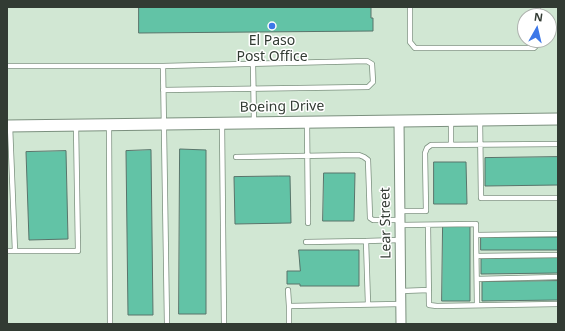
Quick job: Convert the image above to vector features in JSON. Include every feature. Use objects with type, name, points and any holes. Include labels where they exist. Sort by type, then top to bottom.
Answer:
[{"type":"street","name":"Boeing Drive","points":[[8,126],[558,119]]},
{"type":"street","name":"Lear Street","points":[[399,121],[401,324]]},
{"type":"lane","points":[[410,7],[410,42],[415,48],[517,48]]},
{"type":"lane","points":[[7,66],[163,66],[367,61],[372,64],[374,82],[368,86],[163,90]]},
{"type":"lane","points":[[253,63],[254,123]]},
{"type":"lane","points":[[163,66],[167,324]]},
{"type":"lane","points":[[451,120],[451,145]]},
{"type":"lane","points":[[480,120],[481,198],[558,198]]},
{"type":"lane","points":[[307,122],[308,223]]},
{"type":"lane","points":[[222,123],[224,324]]},
{"type":"lane","points":[[7,251],[78,251],[76,125]]},
{"type":"lane","points":[[108,125],[110,324]]},
{"type":"lane","points":[[8,126],[15,251]]},
{"type":"lane","points":[[400,219],[426,211],[425,153],[427,148],[431,145],[558,144]]},
{"type":"lane","points":[[236,157],[359,155],[368,160],[370,218],[373,220],[400,219],[428,224],[476,224],[477,305]]},
{"type":"lane","points":[[428,224],[429,304],[432,306],[558,304]]},
{"type":"lane","points":[[476,235],[558,234]]},
{"type":"lane","points":[[306,242],[400,240]]},
{"type":"lane","points":[[366,241],[368,304]]},
{"type":"lane","points":[[476,256],[558,255]]},
{"type":"lane","points":[[477,279],[558,277]]},
{"type":"lane","points":[[288,290],[289,324]]},
{"type":"lane","points":[[401,291],[429,290]]},
{"type":"lane","points":[[289,306],[401,304]]},
{"type":"building","points":[[139,7],[371,7],[373,31],[139,33]]},
{"type":"building","points":[[180,149],[206,150],[206,314],[179,314]]},
{"type":"building","points":[[151,150],[153,315],[128,315],[126,151]]},
{"type":"building","points":[[66,151],[68,239],[29,240],[26,152]]},
{"type":"building","points":[[558,157],[558,185],[485,186],[485,158]]},
{"type":"building","points":[[434,162],[466,162],[467,204],[434,204]]},
{"type":"building","points":[[324,173],[355,173],[354,221],[323,221]]},
{"type":"building","points":[[290,176],[291,223],[235,224],[234,177]]},
{"type":"building","points":[[443,225],[470,226],[470,301],[442,301]]},
{"type":"building","points":[[481,237],[558,237],[558,250],[481,250]]},
{"type":"building","points":[[299,250],[359,250],[359,286],[300,286],[300,284],[287,284],[287,271],[300,271]]},
{"type":"building","points":[[558,258],[558,273],[481,274],[481,259]]},
{"type":"building","points":[[558,281],[558,300],[482,301],[482,282]]},
{"type":"place","name":"El Paso Post Office","points":[[272,26]]}]
